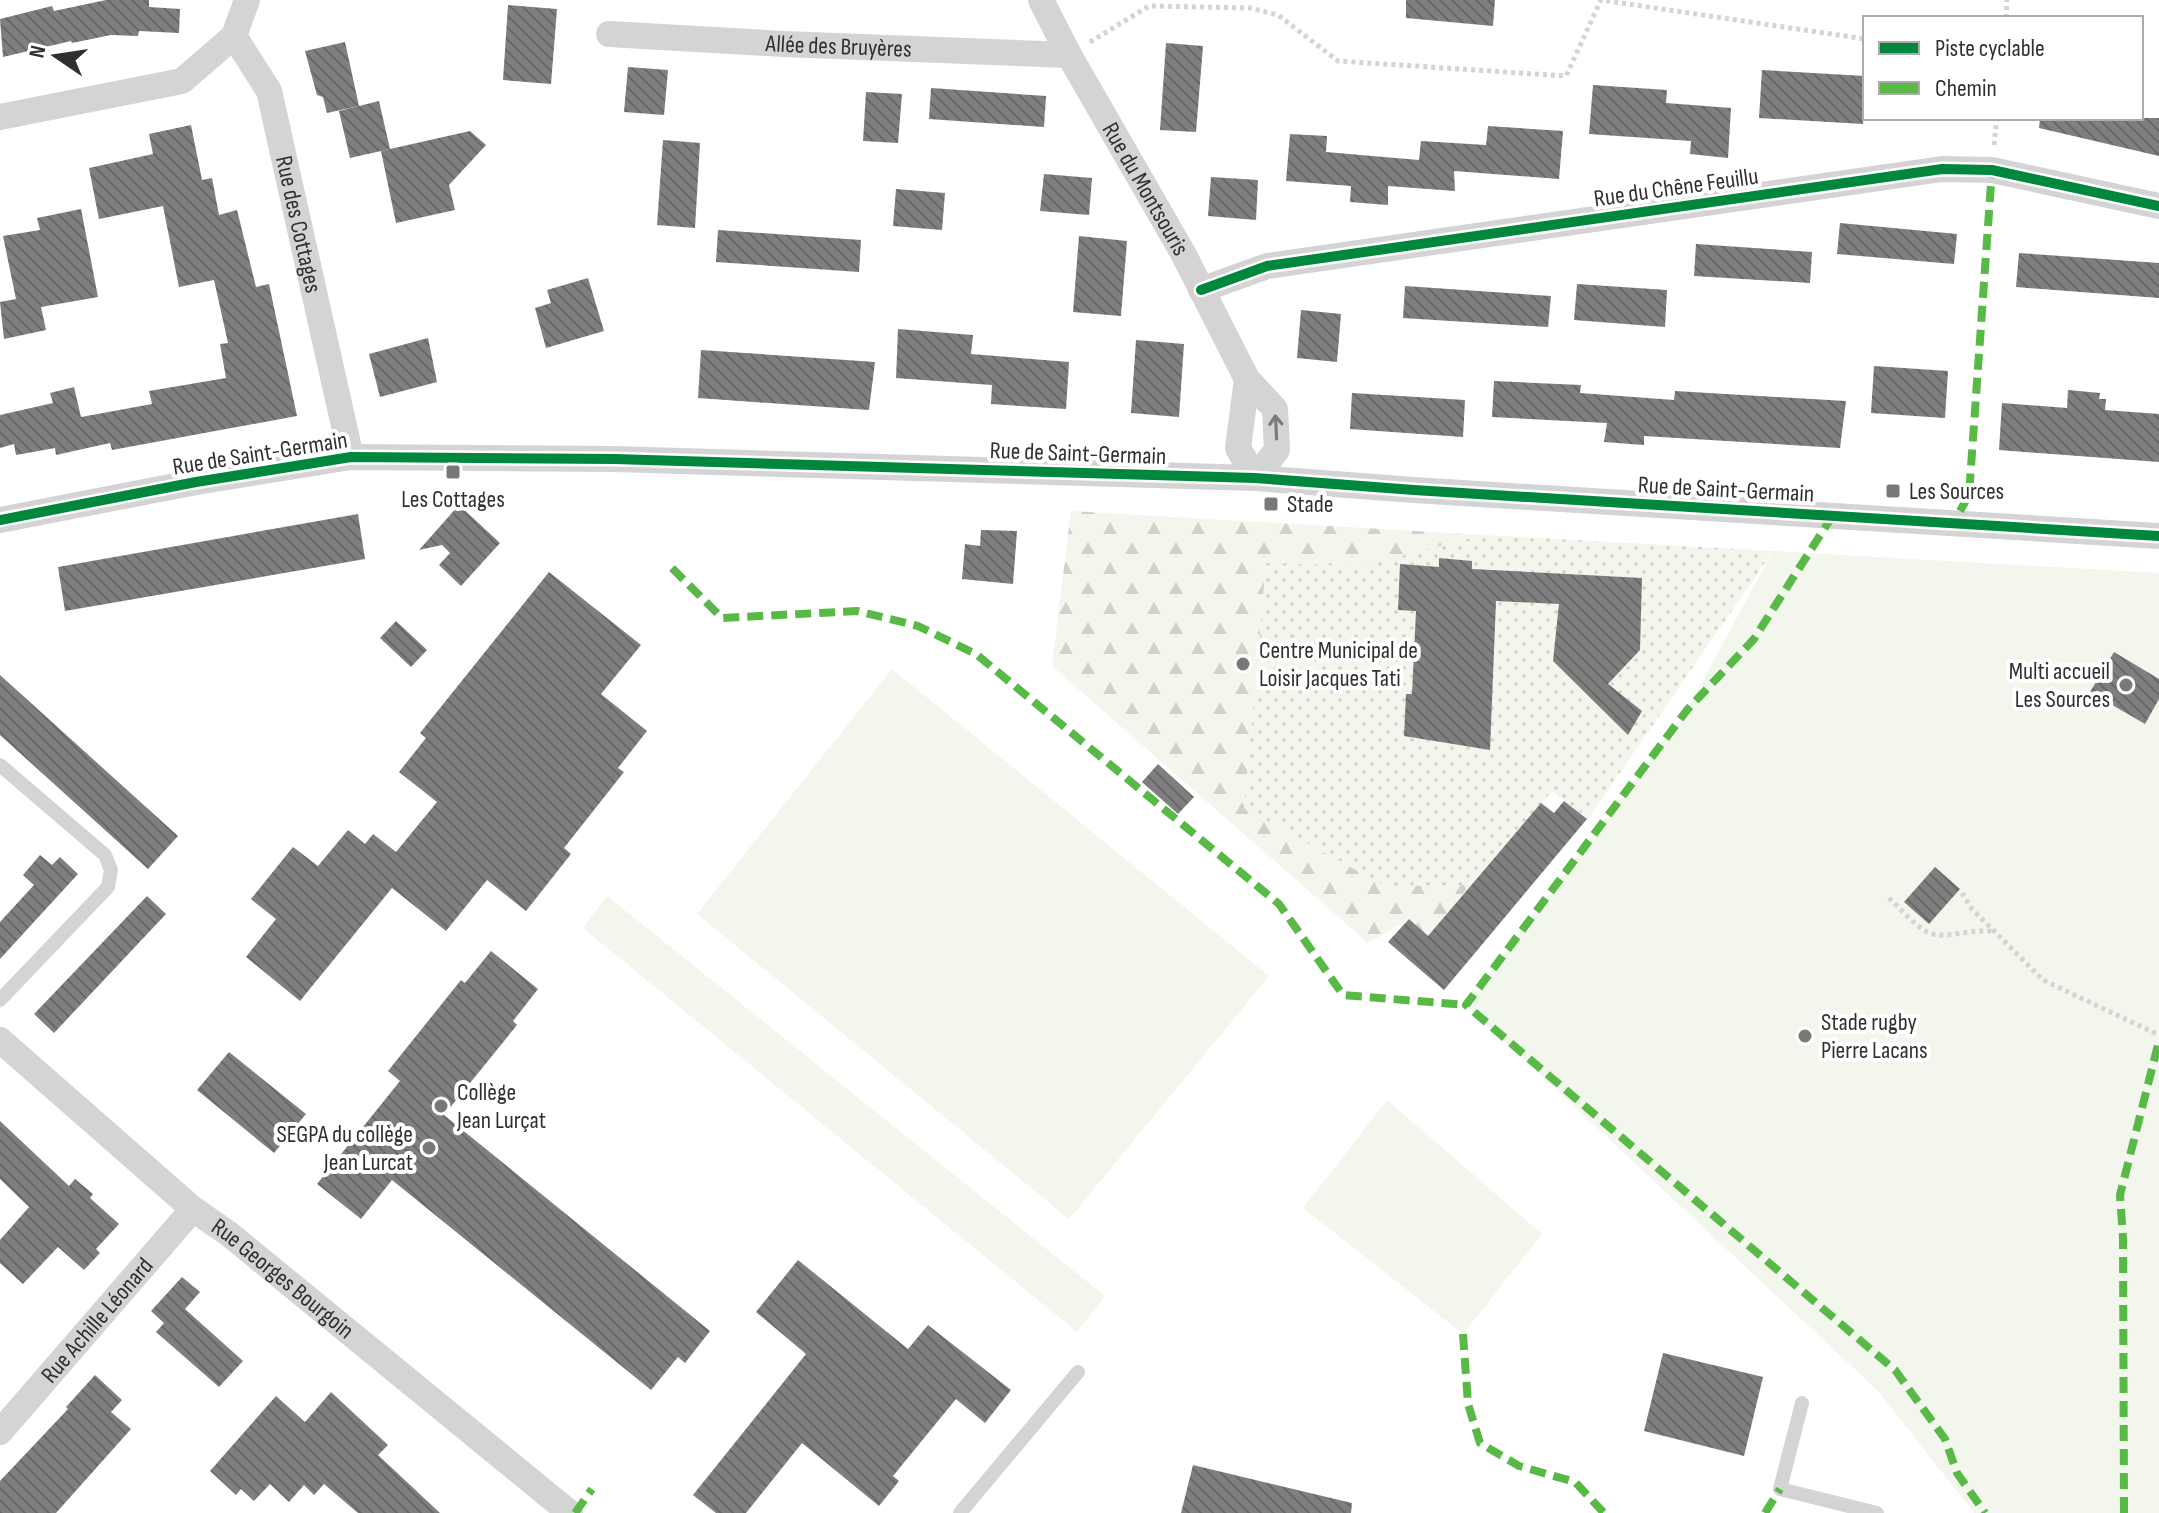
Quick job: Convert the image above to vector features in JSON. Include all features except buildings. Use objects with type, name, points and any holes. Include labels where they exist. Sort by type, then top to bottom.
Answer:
[{"type":"street","points":[[0,117],[182,81],[234,36],[247,0]]},
{"type":"street","name":"Rue du Montsouris","points":[[1041,0],[1069,55],[1184,255],[1247,379],[1275,409],[1277,450],[1255,478]]},
{"type":"street","name":"Allée des Bruyères","points":[[609,34],[1069,55]]},
{"type":"street","name":"Rue des Cottages","points":[[234,36],[269,91],[351,457]]},
{"type":"street","name":"Rue du Chêne Feuillu","points":[[1201,290],[1267,266],[1942,169],[1992,170],[2159,206]]},
{"type":"street","points":[[1247,379],[1238,448],[1255,478]]},
{"type":"street","name":"Rue de Saint-Germain","points":[[0,520],[196,482],[351,457],[670,460],[1255,478],[2159,536]]},
{"type":"street","name":"Rue Georges Bourgoin","points":[[0,1040],[193,1209],[229,1234],[570,1513]]},
{"type":"street","name":"Rue Achille Léonard","points":[[0,1432],[193,1209]]},
{"type":"lane","points":[[0,765],[105,855],[111,870],[108,887],[0,1000]]},
{"type":"lane","points":[[960,1513],[1078,1372]]},
{"type":"lane","points":[[1802,1403],[1780,1489],[1877,1513]]},
{"type":"path","points":[[1069,55],[1149,6],[1250,8],[1278,15],[1338,61],[1566,76],[1601,0],[1863,39]]},
{"type":"path","points":[[1962,893],[1972,909],[2043,980],[2159,1035]]},
{"type":"path","points":[[1889,898],[1928,932],[1945,935],[1980,929],[1996,932]]},
{"type":"green space","points":[[1071,511],[1483,535],[1362,566],[1266,563],[1244,808],[1385,886],[1470,885],[1428,936],[1409,919],[1368,943],[1052,666]]},
{"type":"green space","points":[[1483,535],[1773,551],[1588,819],[1552,791],[1470,885],[1385,886],[1244,808],[1266,562],[1362,565]]},
{"type":"green space","points":[[1773,551],[2159,573],[2159,1513],[1974,1513],[1879,1392],[1466,1005],[1687,710]]},
{"type":"green space","points":[[892,669],[1269,976],[1069,1219],[697,914]]},
{"type":"green space","points":[[607,896],[1105,1296],[1077,1332],[583,928]]},
{"type":"green space","points":[[1387,1100],[1542,1234],[1463,1334],[1303,1208]]},
{"type":"marked path","points":[[1960,511],[1969,495],[1992,170]]},
{"type":"marked path","points":[[1833,515],[1754,639],[1687,710],[1466,1005],[1895,1370],[1945,1439],[1957,1473],[1985,1513]]},
{"type":"marked path","points":[[672,568],[722,618],[857,611],[918,626],[976,654],[1279,904],[1343,995],[1466,1005]]},
{"type":"marked path","points":[[2124,1513],[2123,1238],[2120,1195],[2159,1041]]},
{"type":"marked path","points":[[1463,1334],[1468,1404],[1480,1443],[1519,1466],[1575,1482],[1604,1513]]},
{"type":"marked path","points":[[575,1513],[592,1489]]},
{"type":"marked path","points":[[1765,1513],[1780,1489]]},
{"type":"cycle path","points":[[1201,290],[1267,266],[1942,169],[1992,170],[2159,206]]},
{"type":"cycle path","points":[[0,520],[196,482],[351,457],[614,459],[1255,478],[2159,536]]},
{"type":"place","name":"Les Cottages","points":[[453,472]]},
{"type":"place","name":"Les Sources","points":[[1893,491]]},
{"type":"place","name":"Stade","points":[[1271,504]]},
{"type":"place","name":"Centre Municipal de Loisir Jacques Tati","points":[[1243,664]]},
{"type":"place","name":"Multi accueil Les Sources","points":[[2126,685]]},
{"type":"place","name":"Stade rugby Pierre Lacans","points":[[1805,1036]]},
{"type":"place","name":"Collège Jean Lurçat","points":[[441,1106]]},
{"type":"place","name":"SEGPA du collège Jean Lurcat","points":[[429,1148]]}]
